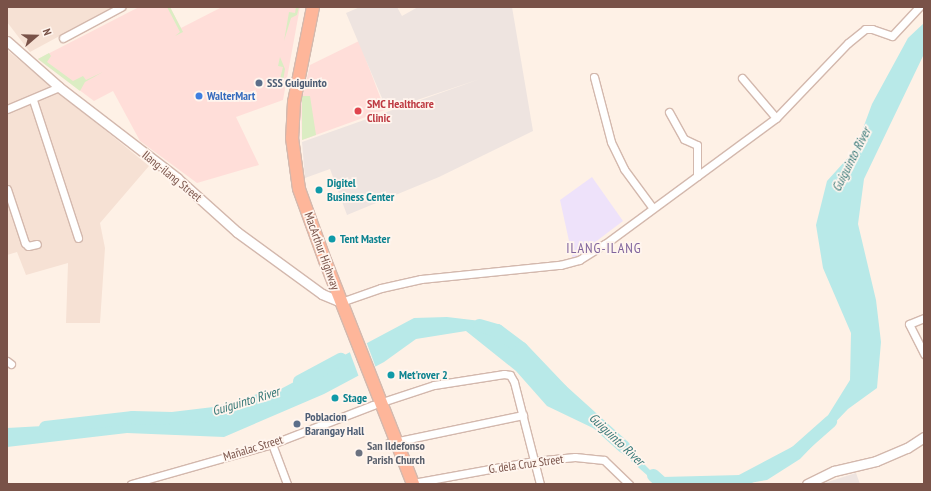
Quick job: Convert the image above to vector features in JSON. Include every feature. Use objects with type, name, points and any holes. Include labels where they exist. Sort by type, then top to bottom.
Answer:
[{"type":"highway","name":"MacArthur Highway","points":[[306,7],[287,100],[286,149],[292,191],[392,441],[411,484]]},
{"type":"highway","name":"MacArthur Highway","points":[[313,7],[296,84],[292,138],[299,189],[337,301]]},
{"type":"street","points":[[62,38],[121,7]]},
{"type":"street","points":[[337,301],[381,288],[421,279],[573,262],[605,244],[652,207],[776,118],[848,43],[865,29],[872,28],[892,36],[919,7]]},
{"type":"street","name":"Ilang-ilang Street","points":[[7,41],[59,88],[177,178],[237,232],[337,301]]},
{"type":"street","points":[[594,78],[611,142],[624,169],[652,207]]},
{"type":"street","points":[[742,78],[776,118]]},
{"type":"street","points":[[7,110],[59,88]]},
{"type":"street","points":[[33,100],[78,238]]},
{"type":"street","points":[[669,112],[684,139],[697,145],[697,176]]},
{"type":"street","points":[[7,189],[25,243],[28,246],[37,244]]},
{"type":"street","points":[[924,318],[909,324],[924,354]]},
{"type":"street","name":"Mañalac Street","points":[[131,484],[272,444],[375,399],[434,385],[504,374],[510,375],[514,382],[540,484]]},
{"type":"street","points":[[392,441],[523,415]]},
{"type":"street","points":[[807,484],[834,471],[876,461],[907,448],[924,437]]},
{"type":"street","points":[[272,444],[287,484]]},
{"type":"street","name":"G. dela Cruz Street","points":[[411,484],[534,461],[575,458],[604,460],[629,484]]},
{"type":"shaded area","points":[[7,7],[113,7],[30,52],[7,22]]},
{"type":"shaded area","name":"WalterMart","points":[[139,7],[170,7],[181,28],[222,7],[300,7],[283,100],[236,117],[259,165],[197,183],[140,141],[113,91],[94,101],[38,59]]},
{"type":"shaded area","points":[[360,7],[397,7],[402,16],[418,7],[512,7],[533,131],[439,177],[347,215],[330,169],[305,178],[302,142],[480,79],[387,110],[346,13]]},
{"type":"shaded area","points":[[359,41],[385,110],[302,140],[301,103],[310,65]]},
{"type":"shaded area","points":[[7,50],[149,166],[100,223],[105,248],[100,323],[66,323],[68,263],[26,275],[17,252],[7,255]]},
{"type":"shaded area","points":[[592,177],[623,221],[573,259],[560,200]]},
{"type":"shaded area","points":[[856,473],[860,484],[821,484]]},
{"type":"green space","points":[[167,7],[170,7],[183,32],[175,36],[180,32]]},
{"type":"green space","points":[[296,7],[299,7],[297,15],[291,18],[284,41],[289,12],[295,13]]},
{"type":"green space","points":[[49,53],[51,56],[47,62],[73,81],[83,76],[86,80],[103,72],[85,82],[80,91],[38,59]]},
{"type":"green space","points":[[280,57],[285,69],[283,81],[277,80],[280,79],[283,67],[278,66]]},
{"type":"green space","points":[[302,96],[310,96],[316,135],[302,140]]},
{"type":"water","points":[[924,23],[924,54],[864,179],[858,224],[876,300],[881,342],[877,388],[848,409],[800,459],[767,480],[744,484],[817,433],[850,380],[851,333],[823,268],[816,225],[827,181],[855,150],[872,104],[908,38]]},
{"type":"water","points":[[447,317],[489,322],[549,380],[576,411],[622,442],[661,481],[671,484],[657,484],[595,429],[547,406],[516,371],[466,331],[416,339],[384,362],[324,394],[224,437],[127,433],[7,447],[7,428],[207,417],[262,399],[414,318]]},
{"type":"pier","points":[[366,341],[376,368],[359,377],[349,350]]},
{"type":"waterway","name":"Guiguinto River","points":[[479,325],[497,330],[521,348],[561,390],[623,446]]},
{"type":"waterway","name":"Guiguinto River","points":[[299,381],[340,359]]},
{"type":"waterway","name":"Guiguinto River","points":[[45,427],[132,417],[172,418],[214,413],[275,395]]},
{"type":"waterway","name":"Guiguinto River","points":[[653,475],[662,483],[740,481],[795,452],[830,421]]},
{"type":"place","name":"SSS Guiguinto","points":[[259,83]]},
{"type":"place","name":"WalterMart","points":[[199,96]]},
{"type":"place","name":"SMC Healthcare Clinic","points":[[358,111]]},
{"type":"place","name":"Digitel Business Center","points":[[319,190]]},
{"type":"place","name":"Tent Master","points":[[332,239]]},
{"type":"place","name":"Met'rover 2","points":[[391,375]]},
{"type":"place","name":"Stage","points":[[335,398]]},
{"type":"place","name":"Poblacion Barangay Hall","points":[[297,424]]},
{"type":"place","name":"San Ildefonso Parish Church","points":[[359,453]]},
{"type":"district","name":"ILANG-ILANG","points":[[604,248]]}]
